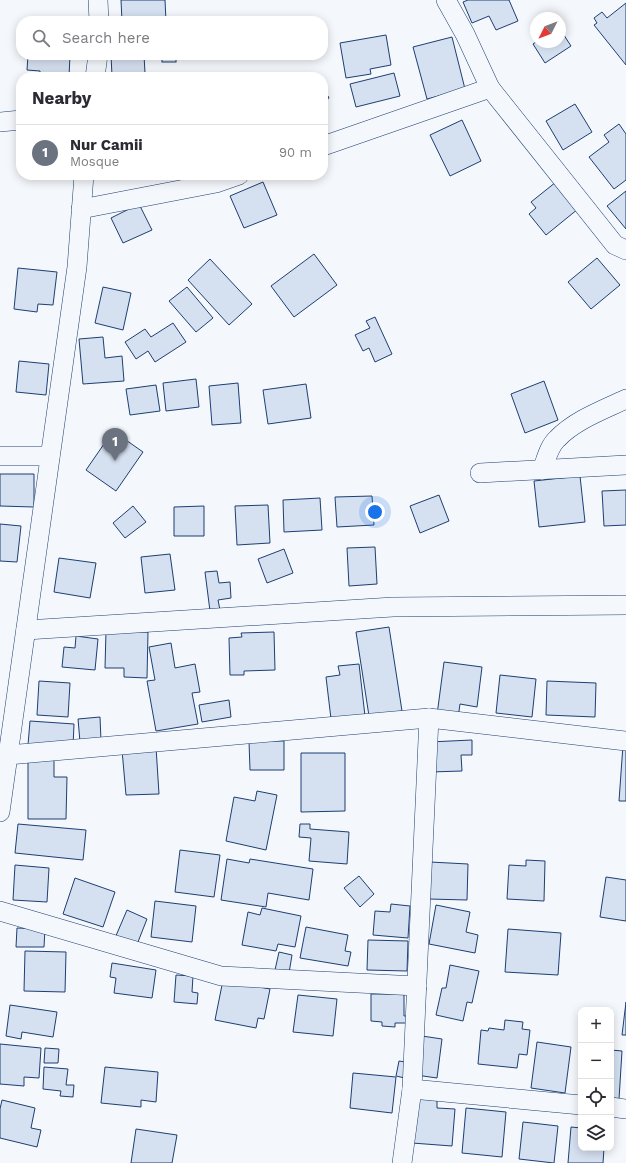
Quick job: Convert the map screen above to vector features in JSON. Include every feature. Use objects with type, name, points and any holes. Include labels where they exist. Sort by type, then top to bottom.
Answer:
[{"type":"street","points":[[98,0],[99,16]]},
{"type":"street","points":[[446,0],[465,34],[490,88],[616,245],[626,250]]},
{"type":"street","points":[[96,72],[97,60]]},
{"type":"street","points":[[328,144],[490,88]]},
{"type":"street","points":[[0,122],[16,120]]},
{"type":"street","points":[[0,812],[77,267],[84,180]]},
{"type":"street","points":[[81,209],[216,183],[225,180]]},
{"type":"street","points":[[542,470],[556,440],[573,425],[626,398]]},
{"type":"street","points":[[0,456],[50,456]]},
{"type":"street","points":[[480,473],[626,465]]},
{"type":"street","points":[[26,630],[393,607],[626,605]]},
{"type":"street","points":[[8,755],[429,718],[626,741]]},
{"type":"street","points":[[402,1163],[412,1089],[429,718]]},
{"type":"street","points":[[0,910],[221,976],[417,986]]},
{"type":"street","points":[[412,1089],[578,1104]]},
{"type":"street","points":[[614,1107],[626,1109]]},
{"type":"building","points":[[121,0],[165,0],[166,16],[122,16]]},
{"type":"building","points":[[468,0],[509,0],[518,21],[496,30],[489,16],[472,23],[463,2]]},
{"type":"building","points":[[626,3],[626,65],[594,25],[597,23],[594,18],[602,12],[607,18]]},
{"type":"building","points":[[386,35],[391,65],[370,69],[371,74],[346,78],[340,43]]},
{"type":"building","points":[[452,37],[465,89],[427,99],[413,47]]},
{"type":"building","points":[[566,38],[571,46],[545,63],[536,48],[566,48]]},
{"type":"building","points":[[28,60],[70,60],[69,72],[40,72],[27,70]]},
{"type":"building","points":[[111,60],[144,60],[145,72],[112,72]]},
{"type":"building","points":[[162,60],[176,60],[176,62],[162,62]]},
{"type":"building","points":[[394,73],[400,96],[356,107],[350,84]]},
{"type":"building","points":[[575,104],[592,132],[563,150],[546,121]]},
{"type":"building","points":[[462,120],[481,161],[450,176],[430,135]]},
{"type":"building","points":[[619,124],[626,134],[626,180],[614,189],[589,157],[609,142],[604,135]]},
{"type":"building","points":[[263,182],[277,215],[244,228],[230,196]]},
{"type":"building","points":[[556,182],[578,209],[546,235],[529,214],[536,208],[531,202]]},
{"type":"building","points":[[626,191],[626,229],[607,206]]},
{"type":"building","points":[[139,204],[152,230],[123,243],[111,218]]},
{"type":"building","points":[[314,254],[337,285],[294,317],[271,286]]},
{"type":"building","points":[[597,258],[620,285],[591,309],[568,282]]},
{"type":"building","points":[[210,259],[252,304],[229,325],[188,280]]},
{"type":"building","points":[[18,268],[57,272],[53,305],[38,304],[37,312],[14,309]]},
{"type":"building","points":[[103,287],[131,293],[123,330],[95,323]]},
{"type":"building","points":[[187,287],[213,318],[196,332],[169,301]]},
{"type":"building","points":[[375,317],[392,354],[375,362],[369,348],[363,351],[355,335],[370,328],[366,321]]},
{"type":"building","points":[[173,323],[186,342],[155,362],[148,351],[136,359],[125,342],[145,329],[151,337]]},
{"type":"building","points":[[103,337],[105,358],[122,356],[124,381],[83,384],[79,339]]},
{"type":"building","points":[[19,361],[49,364],[46,395],[16,392]]},
{"type":"building","points":[[196,379],[199,407],[166,411],[163,383]]},
{"type":"building","points":[[544,381],[558,420],[525,433],[511,394]]},
{"type":"building","points":[[238,383],[241,423],[212,425],[209,386]]},
{"type":"building","points":[[306,384],[311,418],[268,424],[263,390]]},
{"type":"building","points":[[156,385],[160,411],[130,415],[126,389]]},
{"type":"building","points":[[113,431],[143,452],[116,491],[86,470]]},
{"type":"building","points":[[0,474],[34,474],[34,507],[0,506]]},
{"type":"building","points":[[580,476],[585,522],[539,527],[534,481]]},
{"type":"building","points":[[626,490],[626,525],[604,526],[602,491]]},
{"type":"building","points":[[439,495],[449,521],[420,533],[410,506]]},
{"type":"building","points":[[372,496],[374,525],[337,527],[335,497]]},
{"type":"building","points":[[320,498],[322,530],[284,532],[283,500]]},
{"type":"building","points":[[268,505],[270,543],[237,545],[235,506]]},
{"type":"building","points":[[133,506],[146,522],[125,538],[113,523]]},
{"type":"building","points":[[204,506],[204,536],[174,536],[174,507]]},
{"type":"building","points":[[0,524],[21,526],[17,562],[0,561]]},
{"type":"building","points":[[375,547],[377,584],[349,586],[347,548]]},
{"type":"building","points":[[284,549],[293,573],[267,583],[258,559]]},
{"type":"building","points":[[170,554],[175,590],[145,593],[141,557]]},
{"type":"building","points":[[59,558],[96,563],[90,598],[54,592]]},
{"type":"building","points":[[217,571],[219,583],[230,582],[231,598],[218,600],[220,610],[210,611],[205,572]]},
{"type":"building","points":[[389,627],[402,711],[369,716],[356,632]]},
{"type":"building","points":[[106,631],[148,632],[147,678],[124,677],[124,668],[105,668]]},
{"type":"building","points":[[274,632],[275,670],[244,671],[244,675],[230,675],[229,638],[242,637],[241,633]]},
{"type":"building","points":[[76,636],[98,639],[95,670],[62,667],[64,647],[75,648]]},
{"type":"building","points":[[171,643],[175,668],[195,664],[200,692],[192,693],[198,724],[156,731],[147,681],[155,680],[149,647]]},
{"type":"building","points":[[444,662],[482,667],[477,707],[460,704],[458,718],[437,715]]},
{"type":"building","points":[[359,664],[365,716],[331,719],[326,677],[340,675],[338,666]]},
{"type":"building","points":[[500,675],[536,679],[532,717],[496,713]]},
{"type":"building","points":[[39,681],[70,683],[68,717],[37,715]]},
{"type":"building","points":[[547,681],[596,683],[595,717],[546,715]]},
{"type":"building","points":[[229,700],[231,717],[202,722],[199,705]]},
{"type":"building","points":[[100,717],[101,741],[80,742],[78,719]]},
{"type":"building","points":[[30,721],[74,724],[73,747],[28,745]]},
{"type":"building","points":[[472,740],[472,755],[461,755],[462,771],[430,772],[429,742]]},
{"type":"building","points":[[249,741],[284,741],[284,770],[250,770]]},
{"type":"building","points":[[623,745],[626,745],[626,801],[619,801]]},
{"type":"building","points":[[156,747],[159,794],[126,795],[122,750]]},
{"type":"building","points":[[301,753],[345,753],[345,811],[301,812]]},
{"type":"building","points":[[28,760],[54,760],[54,777],[67,777],[66,819],[28,819]]},
{"type":"building","points":[[257,791],[277,795],[266,850],[226,841],[234,797],[255,801]]},
{"type":"building","points":[[18,824],[86,830],[83,860],[15,853]]},
{"type":"building","points":[[300,824],[310,824],[310,829],[349,832],[347,864],[309,861],[311,838],[299,837]]},
{"type":"building","points":[[180,850],[220,855],[214,897],[175,892]]},
{"type":"building","points":[[227,859],[249,863],[250,859],[313,869],[309,900],[268,893],[266,907],[221,900]]},
{"type":"building","points":[[526,860],[545,861],[544,901],[507,899],[509,865],[526,866]]},
{"type":"building","points":[[430,862],[468,864],[467,900],[429,899]]},
{"type":"building","points":[[15,865],[49,868],[47,902],[13,900]]},
{"type":"building","points":[[359,876],[374,894],[360,907],[344,888]]},
{"type":"building","points":[[606,877],[626,880],[626,921],[600,917]]},
{"type":"building","points":[[75,878],[115,892],[103,927],[63,914]]},
{"type":"building","points":[[155,901],[196,906],[192,942],[151,937]]},
{"type":"building","points":[[391,904],[410,906],[408,938],[373,935],[375,911],[390,912]]},
{"type":"building","points":[[436,905],[470,912],[466,932],[478,935],[475,953],[429,944]]},
{"type":"building","points":[[262,908],[301,916],[295,947],[278,944],[276,951],[242,945],[248,912],[260,915]]},
{"type":"building","points":[[127,910],[147,919],[136,947],[115,938]]},
{"type":"building","points":[[306,927],[348,935],[345,951],[351,952],[348,966],[300,958]]},
{"type":"building","points":[[17,928],[45,929],[44,947],[16,947]]},
{"type":"building","points":[[508,929],[561,933],[558,975],[505,972]]},
{"type":"building","points":[[368,940],[408,941],[407,971],[367,970]]},
{"type":"building","points":[[25,951],[66,952],[65,992],[24,991]]},
{"type":"building","points":[[279,952],[292,955],[289,973],[275,970]]},
{"type":"building","points":[[112,963],[156,970],[152,998],[114,993],[116,978],[110,977]]},
{"type":"building","points":[[450,965],[479,971],[472,1003],[467,1002],[463,1021],[436,1015],[442,988],[446,988]]},
{"type":"building","points":[[176,975],[193,976],[192,992],[198,993],[197,1004],[174,1002]]},
{"type":"building","points":[[223,980],[270,989],[264,1019],[258,1018],[256,1028],[215,1020]]},
{"type":"building","points":[[371,994],[404,994],[404,1016],[411,1016],[411,1023],[395,1023],[395,1027],[382,1026],[382,1022],[371,1021]]},
{"type":"building","points":[[298,995],[337,999],[333,1036],[293,1032]]},
{"type":"building","points":[[626,1002],[626,1035],[622,1035]]},
{"type":"building","points":[[10,1005],[57,1012],[53,1037],[22,1032],[21,1039],[6,1036]]},
{"type":"building","points":[[505,1020],[523,1022],[522,1029],[530,1030],[527,1055],[519,1054],[517,1068],[478,1064],[481,1030],[488,1031],[489,1028],[504,1030]]},
{"type":"building","points":[[422,1036],[442,1039],[437,1078],[416,1075]]},
{"type":"building","points":[[537,1042],[571,1047],[565,1093],[531,1088]]},
{"type":"building","points":[[0,1044],[41,1048],[39,1078],[24,1077],[24,1086],[0,1084]]},
{"type":"building","points":[[45,1048],[59,1049],[58,1063],[44,1063]]},
{"type":"building","points":[[614,1050],[622,1051],[619,1099],[614,1098]]},
{"type":"building","points":[[399,1061],[412,1063],[409,1079],[396,1076]]},
{"type":"building","points":[[44,1067],[68,1069],[66,1085],[74,1085],[73,1097],[60,1096],[61,1091],[43,1089]]},
{"type":"building","points":[[105,1067],[158,1072],[156,1102],[141,1100],[141,1107],[101,1103]]},
{"type":"building","points":[[353,1073],[396,1077],[392,1113],[350,1108]]},
{"type":"building","points":[[415,1099],[437,1100],[437,1108],[455,1109],[452,1146],[412,1143]]},
{"type":"building","points":[[2,1100],[35,1108],[31,1128],[41,1130],[37,1147],[0,1138],[0,1109]]},
{"type":"building","points":[[466,1108],[506,1112],[502,1157],[462,1153]]},
{"type":"building","points":[[523,1122],[558,1126],[554,1163],[519,1159]]},
{"type":"building","points":[[571,1127],[578,1128],[578,1151],[604,1151],[603,1163],[568,1163]]},
{"type":"building","points":[[136,1129],[177,1135],[172,1163],[131,1163]]},
{"type":"place","name":"Nur Camii","points":[[115,461]]}]
